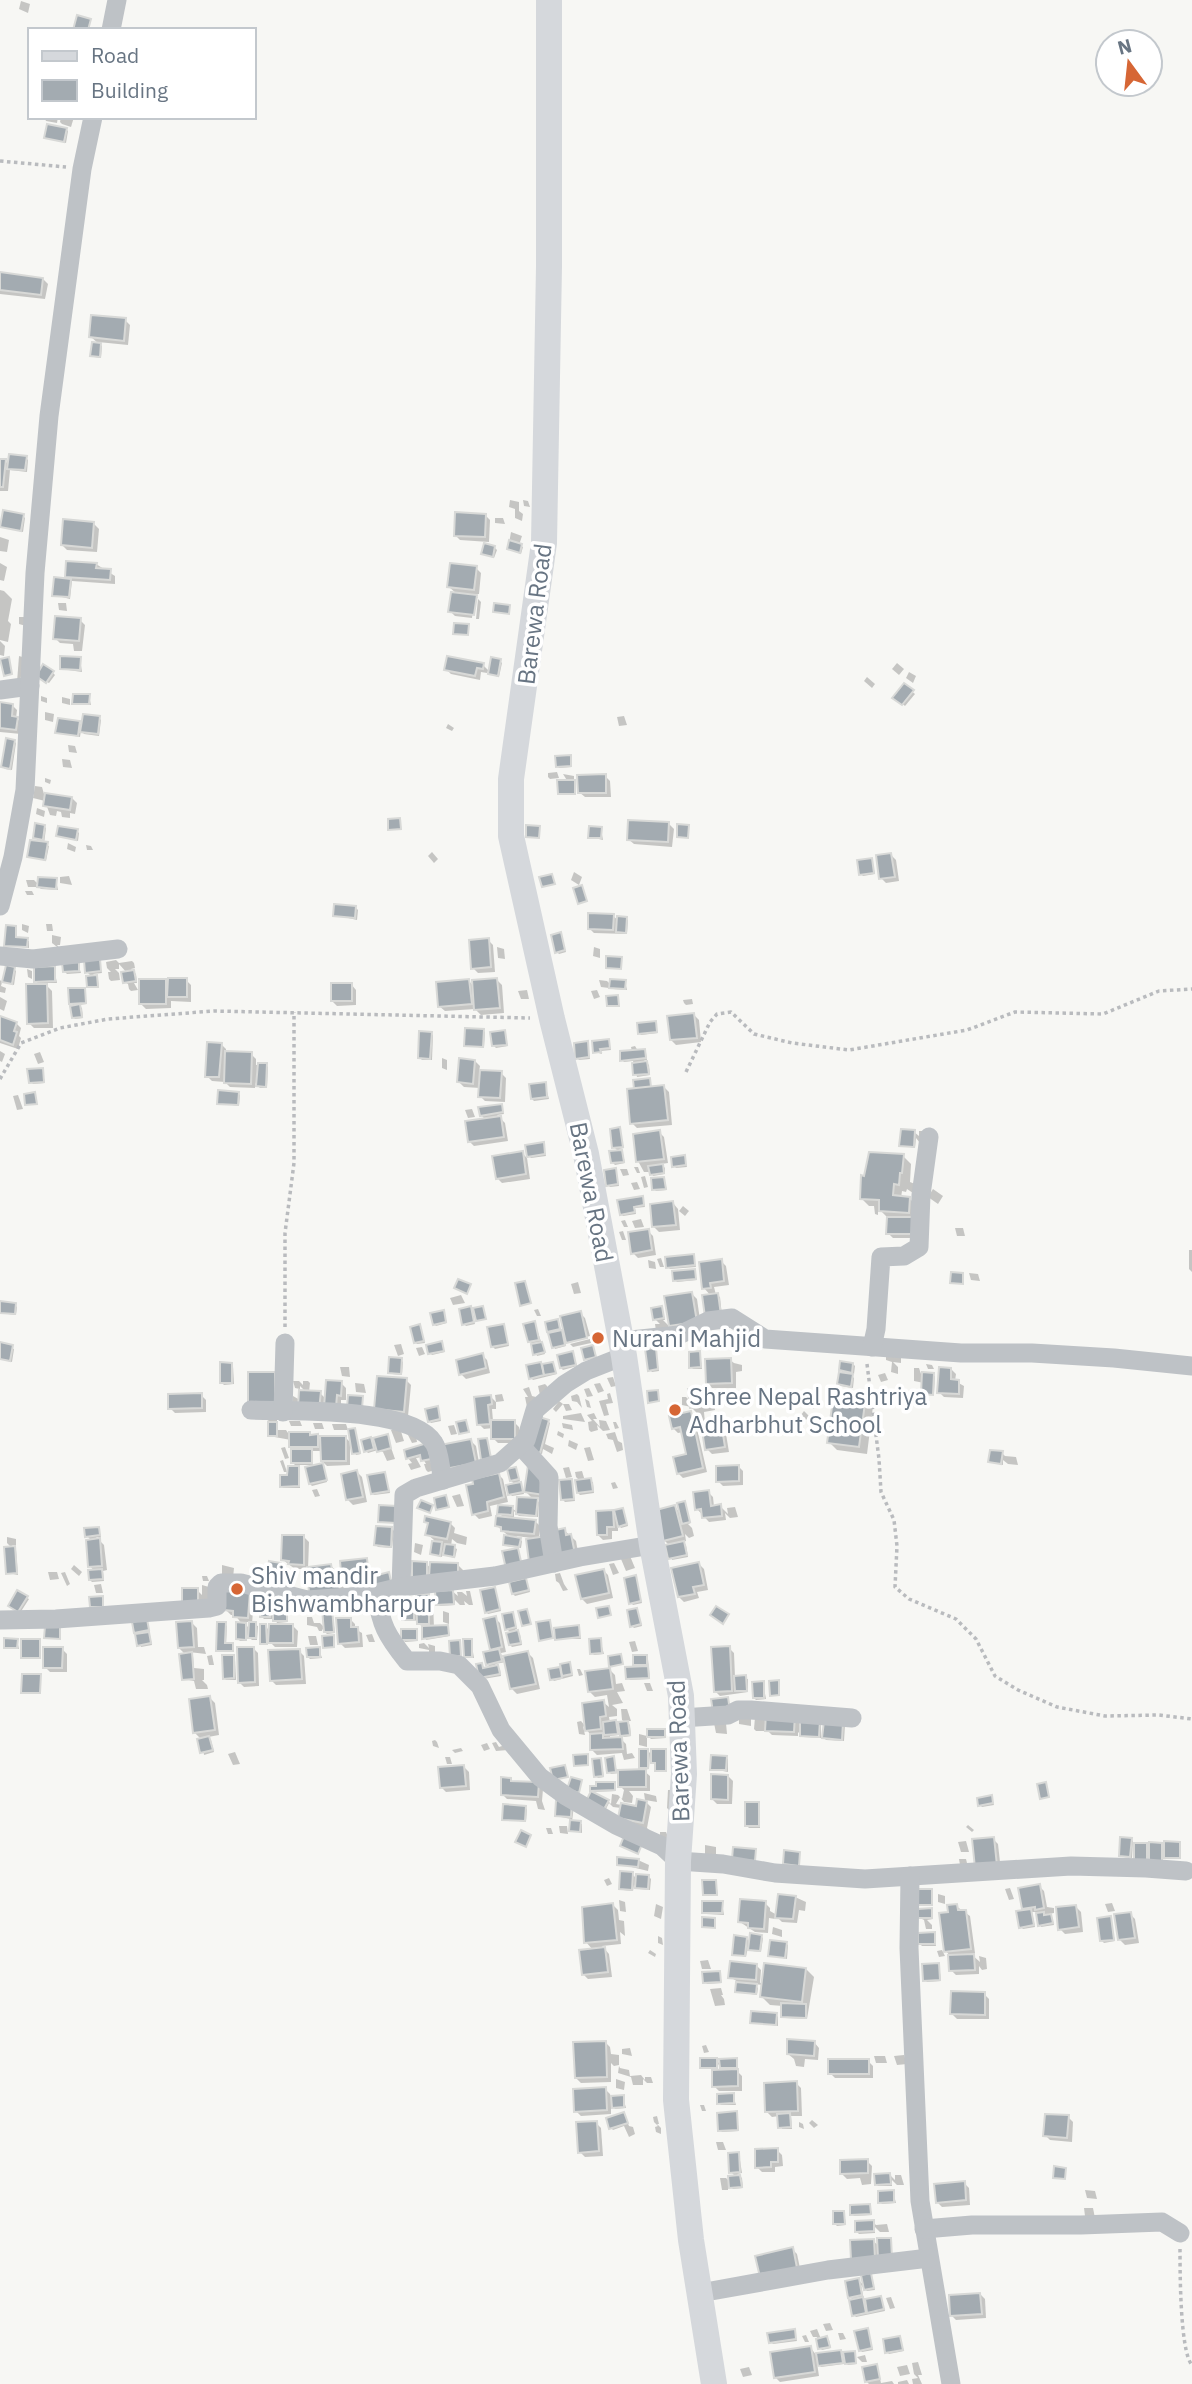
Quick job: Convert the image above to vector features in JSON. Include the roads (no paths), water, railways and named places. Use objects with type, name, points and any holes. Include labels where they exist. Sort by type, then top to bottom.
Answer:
[{"type":"main road","name":"Barewa Road","points":[[549,0],[549,267],[544,543],[511,779],[511,836],[586,1154],[623,1348],[652,1545],[681,1696],[684,1774],[678,1861],[676,2099],[699,2292],[714,2384]]},
{"type":"street","points":[[111,28],[117,0]]},
{"type":"street","points":[[0,906],[13,857],[25,790],[35,573],[49,416],[82,169],[93,119]]},
{"type":"street","points":[[0,690],[30,686]]},
{"type":"street","points":[[0,956],[33,959],[118,950]]},
{"type":"street","points":[[873,1347],[881,1257],[904,1256],[919,1247],[921,1195],[929,1137]]},
{"type":"street","points":[[401,1587],[404,1495],[416,1488],[500,1463],[526,1440],[535,1410],[565,1384],[623,1348],[679,1335],[708,1321],[732,1318],[765,1339],[961,1353],[1032,1353],[1114,1358],[1192,1366]]},
{"type":"street","points":[[283,1412],[285,1343]]},
{"type":"street","points":[[251,1410],[381,1416],[408,1423],[425,1432],[436,1444],[443,1480]]},
{"type":"street","points":[[520,1445],[549,1477],[548,1526],[554,1563]]},
{"type":"street","points":[[0,1620],[56,1619],[209,1608],[217,1606],[217,1587],[220,1583],[241,1583],[307,1600],[363,1596],[401,1587],[495,1576],[652,1545]]},
{"type":"street","points":[[376,1593],[381,1623],[392,1643],[407,1661],[440,1661],[459,1665],[480,1686],[500,1730],[540,1777],[566,1796],[616,1825],[662,1846],[678,1861],[865,1879],[1071,1866],[1186,1871]]},
{"type":"street","points":[[681,1718],[728,1715],[738,1710],[751,1710],[852,1718]]},
{"type":"street","points":[[910,1876],[909,1948],[915,2124],[924,2229],[951,2384]]},
{"type":"street","points":[[924,2229],[972,2225],[1162,2222],[1180,2233]]},
{"type":"street","points":[[699,2292],[828,2270],[929,2258]]},
{"type":"place","name":"Nurani Mahjid","points":[[598,1338]]},
{"type":"place","name":"Shree Nepal Rashtriya Adharbhut School","points":[[675,1410]]},
{"type":"place","name":"Shiv mandir Bishwambharpur","points":[[237,1589]]}]
